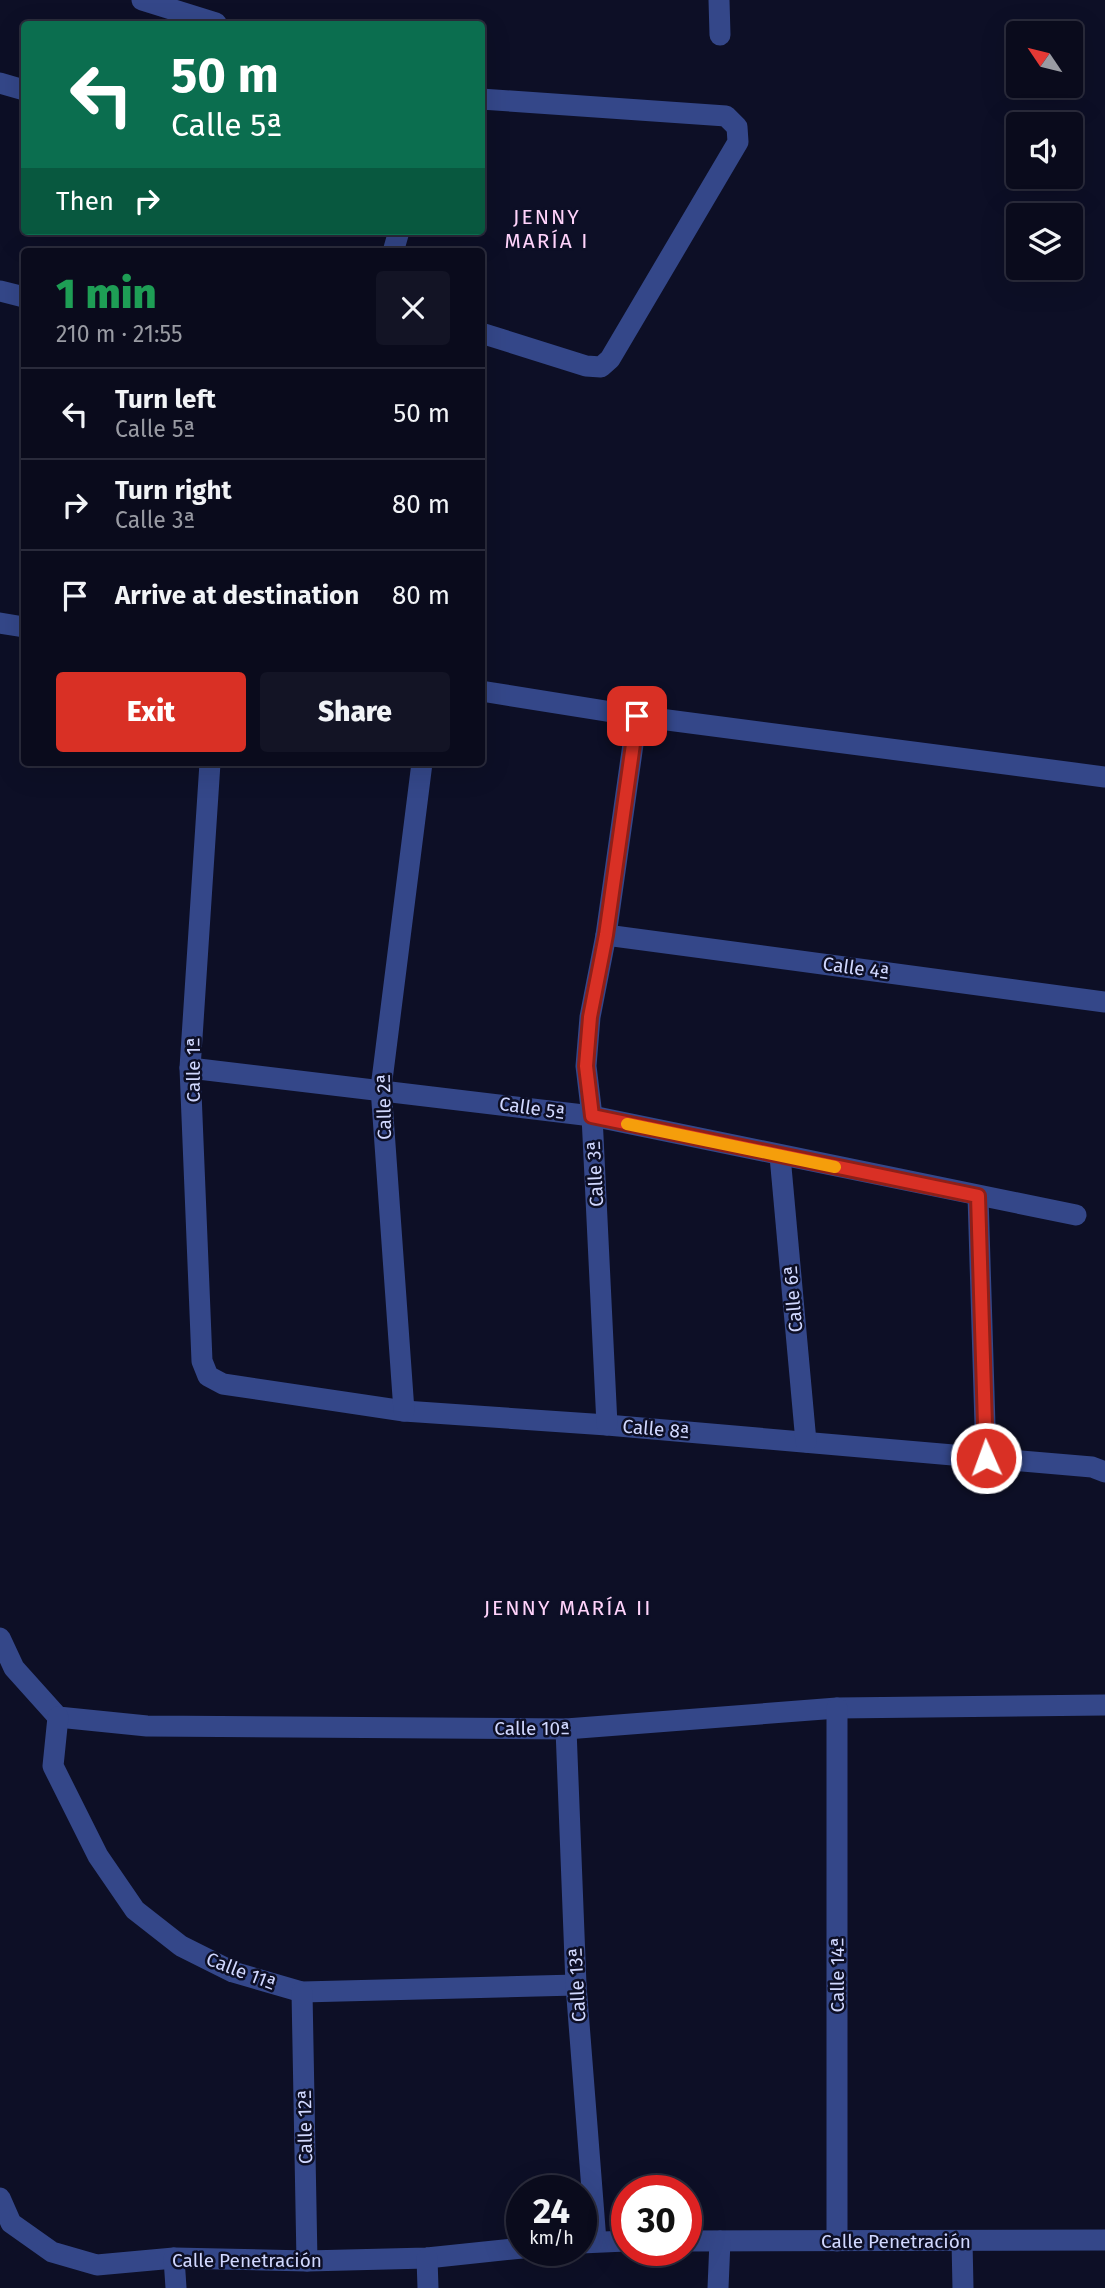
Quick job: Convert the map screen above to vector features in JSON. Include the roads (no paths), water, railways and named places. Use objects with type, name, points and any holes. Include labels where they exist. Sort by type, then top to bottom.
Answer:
[{"type":"street","points":[[142,0],[210,21]]},
{"type":"street","points":[[719,0],[720,35]]},
{"type":"street","points":[[0,83],[21,89]]},
{"type":"street","points":[[485,99],[726,116],[737,127],[738,142],[610,359],[601,367],[586,366],[485,335]]},
{"type":"street","points":[[0,291],[21,296]]},
{"type":"street","points":[[0,623],[21,626]]},
{"type":"street","points":[[485,692],[637,716],[1105,776]]},
{"type":"street","name":"Calle 3ª","points":[[607,1425],[592,1116],[586,1066],[590,1017],[606,935],[637,716]]},
{"type":"street","name":"Calle 1ª","points":[[208,1377],[202,1361],[190,1068],[210,766]]},
{"type":"street","name":"Calle 2ª","points":[[404,1411],[381,1088],[422,766]]},
{"type":"street","name":"Calle 4ª","points":[[606,935],[1105,1002]]},
{"type":"street","name":"Calle 5ª","points":[[190,1068],[381,1088],[592,1116],[1076,1215]]},
{"type":"street","name":"Calle 6ª","points":[[780,1156],[806,1442]]},
{"type":"street","points":[[978,1196],[986,1458]]},
{"type":"street","name":"Calle 8ª","points":[[208,1377],[223,1384],[404,1411],[806,1442],[1092,1467],[1105,1472]]},
{"type":"street","points":[[0,1638],[14,1668],[58,1717]]},
{"type":"street","name":"Calle 10ª","points":[[58,1717],[147,1726],[566,1729],[837,1708],[1105,1706]]},
{"type":"street","name":"Calle 14ª","points":[[836,2241],[837,1708]]},
{"type":"street","name":"Calle 11ª","points":[[58,1717],[54,1766],[98,1856],[135,1910],[181,1946],[233,1972],[302,1992],[576,1985]]},
{"type":"street","name":"Calle 13ª","points":[[566,1729],[586,2175]]},
{"type":"street","name":"Calle 12ª","points":[[302,1992],[307,2261]]},
{"type":"street","name":"Calle Penetración","points":[[0,2198],[11,2223],[52,2252],[96,2264],[174,2259],[307,2261],[426,2258],[506,2250]]},
{"type":"street","name":"Calle Penetración","points":[[702,2241],[1105,2240]]},
{"type":"street","points":[[718,2288],[720,2241]]},
{"type":"street","points":[[962,2241],[963,2288]]},
{"type":"street","points":[[426,2258],[428,2288]]},
{"type":"street","points":[[174,2259],[176,2288]]},
{"type":"district","name":"JENNY MARÍA I","points":[[547,229]]},
{"type":"district","name":"JENNY MARÍA II","points":[[568,1608]]}]
